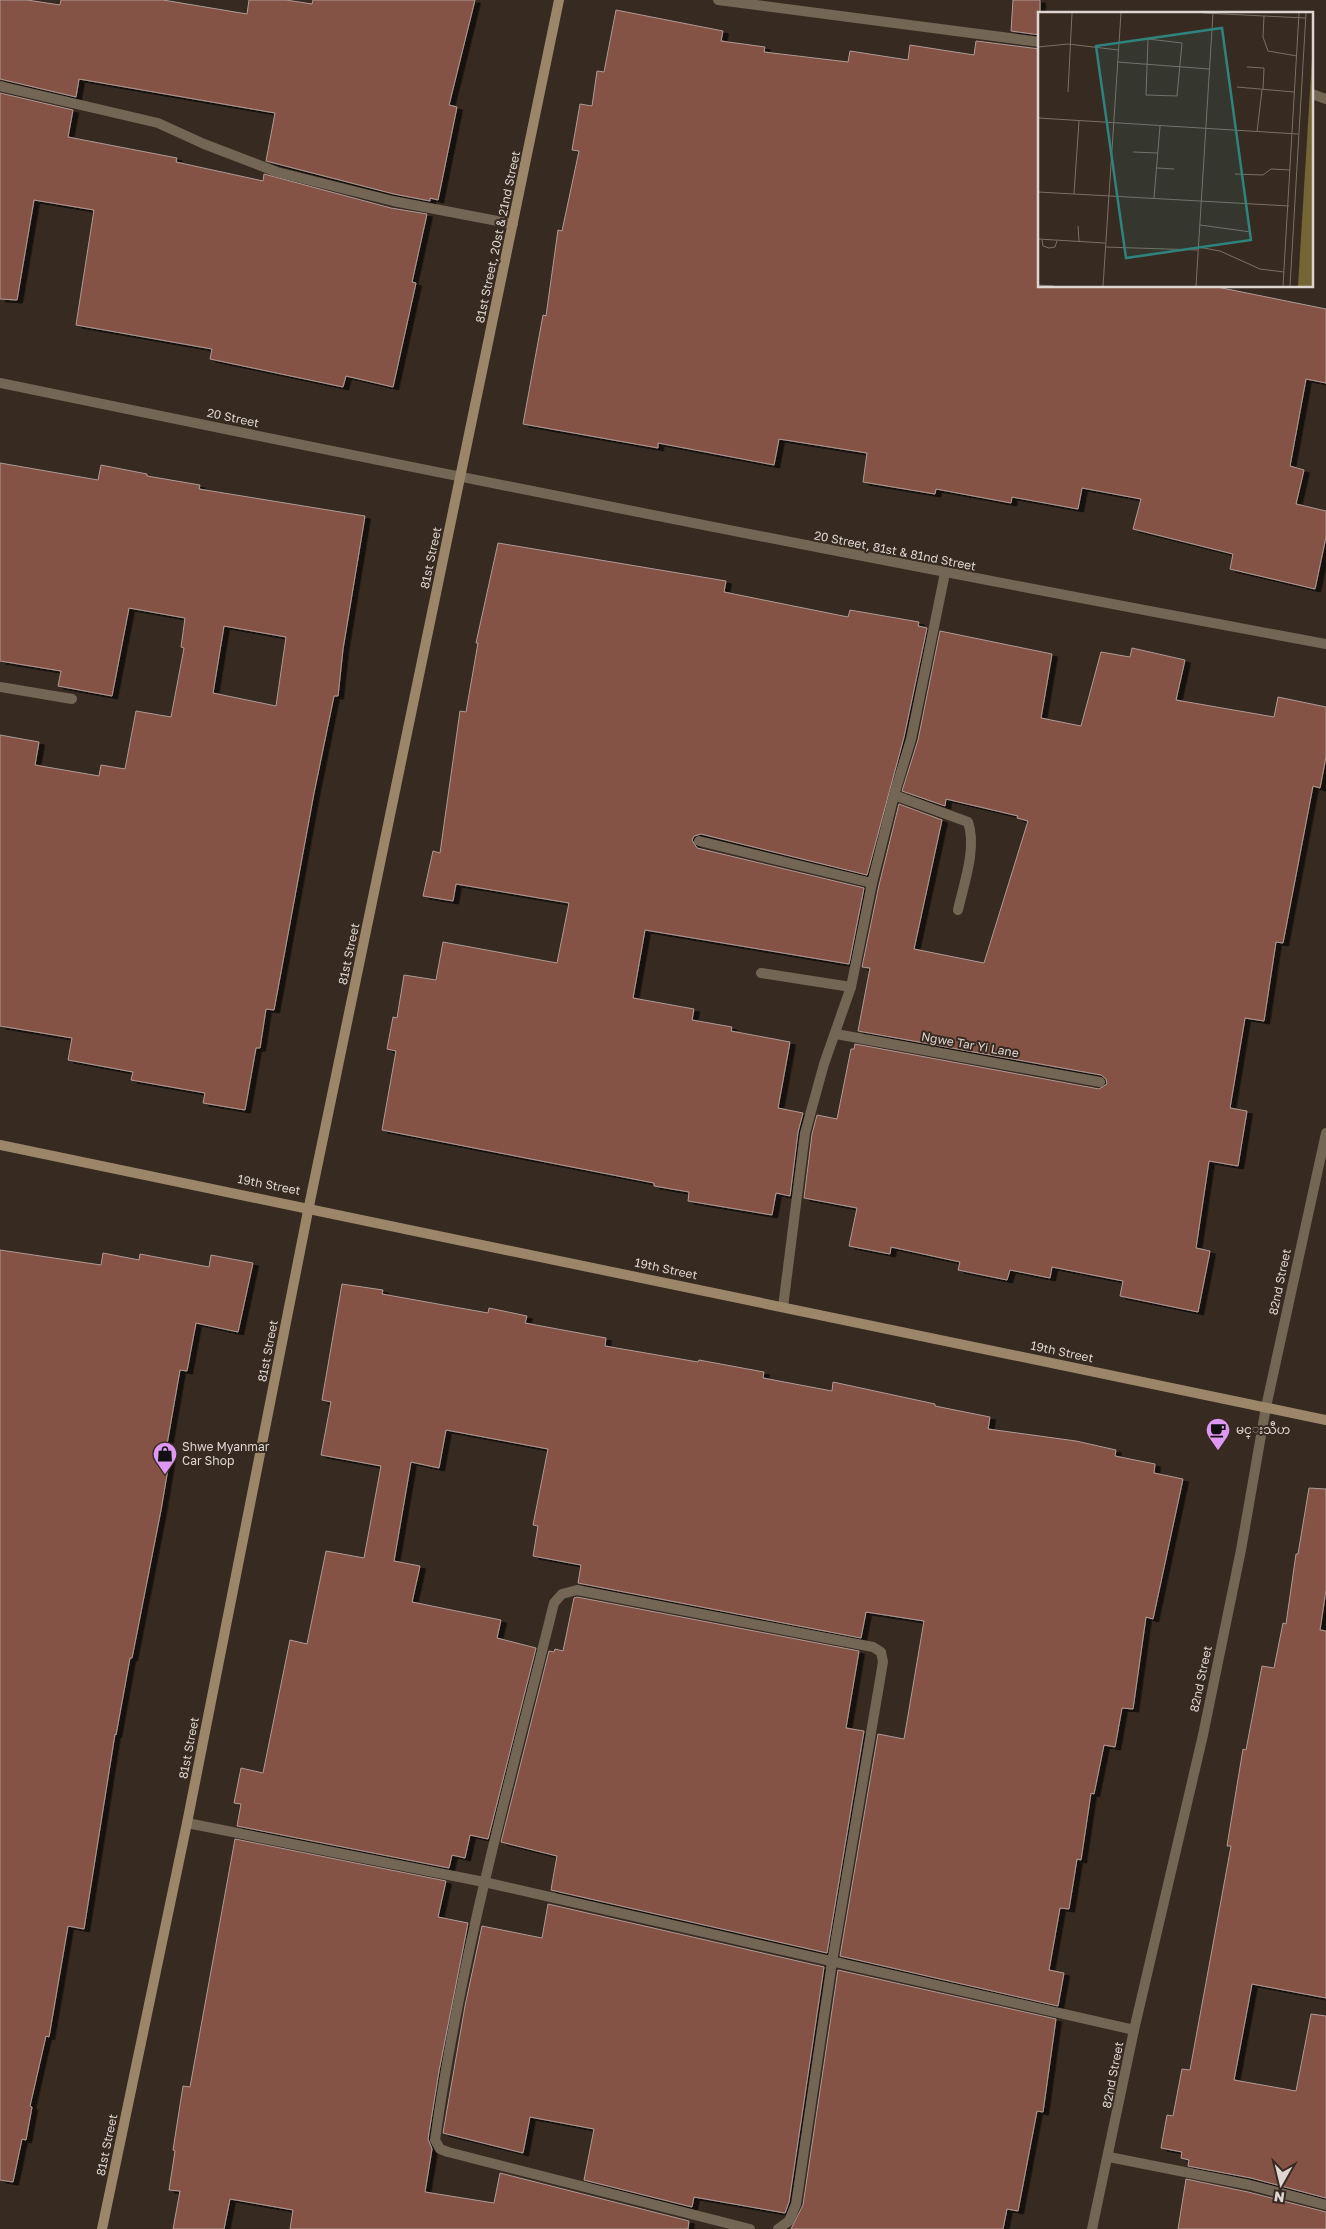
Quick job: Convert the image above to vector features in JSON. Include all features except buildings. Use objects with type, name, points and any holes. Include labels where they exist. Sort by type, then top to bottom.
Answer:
[{"type":"street","name":"81st Street, 20st & 21nd Street","points":[[460,478],[559,0]]},
{"type":"street","points":[[718,0],[1038,42]]},
{"type":"street","points":[[0,86],[158,123],[204,144],[277,172],[394,201],[513,224]]},
{"type":"street","points":[[1314,95],[1326,99]]},
{"type":"street","name":"20 Street","points":[[0,383],[460,478]]},
{"type":"street","name":"20 Street, 81st & 81nd Street","points":[[460,478],[944,573],[1326,644]]},
{"type":"street","name":"81st Street","points":[[102,2229],[186,1823],[309,1206],[460,478]]},
{"type":"street","points":[[783,1307],[805,1133],[824,1064],[836,1034],[850,987],[872,883],[910,739],[944,573]]},
{"type":"street","points":[[0,687],[72,699]]},
{"type":"street","points":[[894,795],[968,822],[972,833],[958,910]]},
{"type":"street","points":[[699,840],[872,883]]},
{"type":"street","points":[[761,973],[850,987]]},
{"type":"street","name":"Ngwe Tar Yi Lane","points":[[836,1034],[1100,1082]]},
{"type":"street","name":"82nd Street","points":[[1092,2229],[1109,2157],[1134,2030],[1203,1735],[1241,1550],[1266,1407],[1326,1133]]},
{"type":"street","name":"19th Street","points":[[0,1145],[309,1206],[1326,1420]]},
{"type":"street","points":[[750,2229],[440,2149],[435,2140],[451,2039],[484,1882],[554,1603],[562,1594],[577,1590],[873,1647],[881,1652],[882,1662],[832,1962],[796,2204],[789,2221],[778,2229]]},
{"type":"street","points":[[186,1823],[484,1882],[1134,2030]]},
{"type":"street","points":[[1109,2157],[1250,2185],[1326,2205]]},
{"type":"place","name":"မင္းသီဟ","points":[[1218,1451]]},
{"type":"place","name":"Shwe Myanmar Car Shop","points":[[165,1475]]}]
